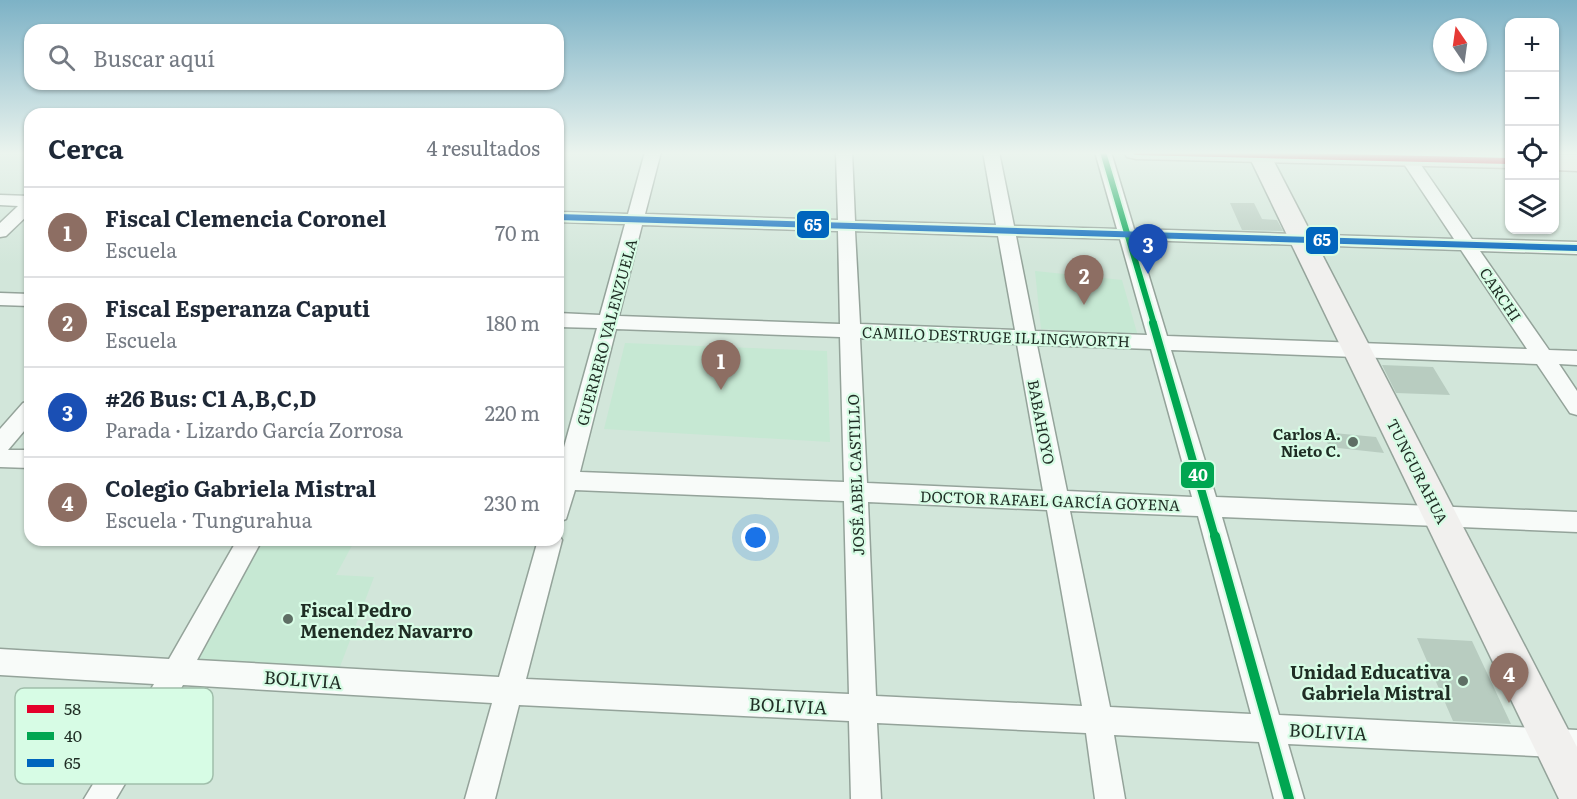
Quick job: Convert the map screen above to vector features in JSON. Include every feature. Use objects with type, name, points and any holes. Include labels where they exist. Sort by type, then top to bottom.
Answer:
[{"type":"main road","name":"TUNGURAHUA","points":[[1278,189],[1440,516],[1564,743],[1577,791]]},
{"type":"street","name":"GUERRERO VALENZUELA","points":[[564,473],[610,322],[643,189]]},
{"type":"street","name":"JOSÉ ABEL CASTILLO","points":[[845,189],[866,799]]},
{"type":"street","name":"BABAHOYO","points":[[998,189],[1098,719],[1110,799]]},
{"type":"street","points":[[1113,189],[1207,507],[1289,799]]},
{"type":"street","name":"CARCHI","points":[[1429,189],[1577,407]]},
{"type":"street","points":[[0,200],[24,202]]},
{"type":"street","points":[[0,232],[24,208]]},
{"type":"street","points":[[564,217],[1577,248]]},
{"type":"street","points":[[0,298],[24,300]]},
{"type":"street","name":"CAMILO DESTRUGE ILLINGWORTH","points":[[564,320],[1577,358]]},
{"type":"street","points":[[0,444],[24,416]]},
{"type":"street","points":[[0,458],[24,459]]},
{"type":"street","name":"DOCTOR RAFAEL GARCÍA GOYENA","points":[[564,480],[1577,522]]},
{"type":"street","points":[[167,688],[247,546]]},
{"type":"street","points":[[480,799],[548,546]]},
{"type":"street","name":"BOLIVIA","points":[[0,662],[510,691],[1564,743]]},
{"type":"street","points":[[99,799],[108,784]]},
{"type":"shaded area","points":[[1035,271],[1122,280],[1138,336],[1041,329]]},
{"type":"shaded area","points":[[625,343],[827,351],[830,442],[604,429]]},
{"type":"shaded area","name":"Fiscal Pedro Menendez Navarro","points":[[258,546],[352,546],[336,575],[374,577],[338,672],[195,661]]},
{"type":"building","points":[[1230,203],[1254,203],[1262,219],[1277,220],[1283,231],[1242,230]]},
{"type":"building","points":[[1382,365],[1433,367],[1450,395],[1396,393]]},
{"type":"building","name":"Carlos A. Nieto C.","points":[[1323,432],[1376,437],[1384,453],[1329,447]]},
{"type":"building","name":"Unidad Educativa Gabriela Mistral","points":[[1417,638],[1472,641],[1511,724],[1453,721]]},
{"type":"transit line","name":"40","points":[[1114,189],[1289,799]]},
{"type":"transit line","name":"65","points":[[564,217],[1577,248]]},
{"type":"place","name":"#26 Bus: C1 A,B,C,D","points":[[1148,274]]},
{"type":"place","name":"Fiscal Esperanza Caputi","points":[[1084,305]]},
{"type":"place","name":"Fiscal Clemencia Coronel","points":[[721,390]]},
{"type":"place","name":"Carlos A. Nieto C.","points":[[1353,442]]},
{"type":"place","name":"Fiscal Pedro Menendez Navarro","points":[[288,619]]},
{"type":"place","name":"Unidad Educativa Gabriela Mistral","points":[[1463,681]]},
{"type":"place","name":"Colegio Gabriela Mistral","points":[[1509,703]]}]
